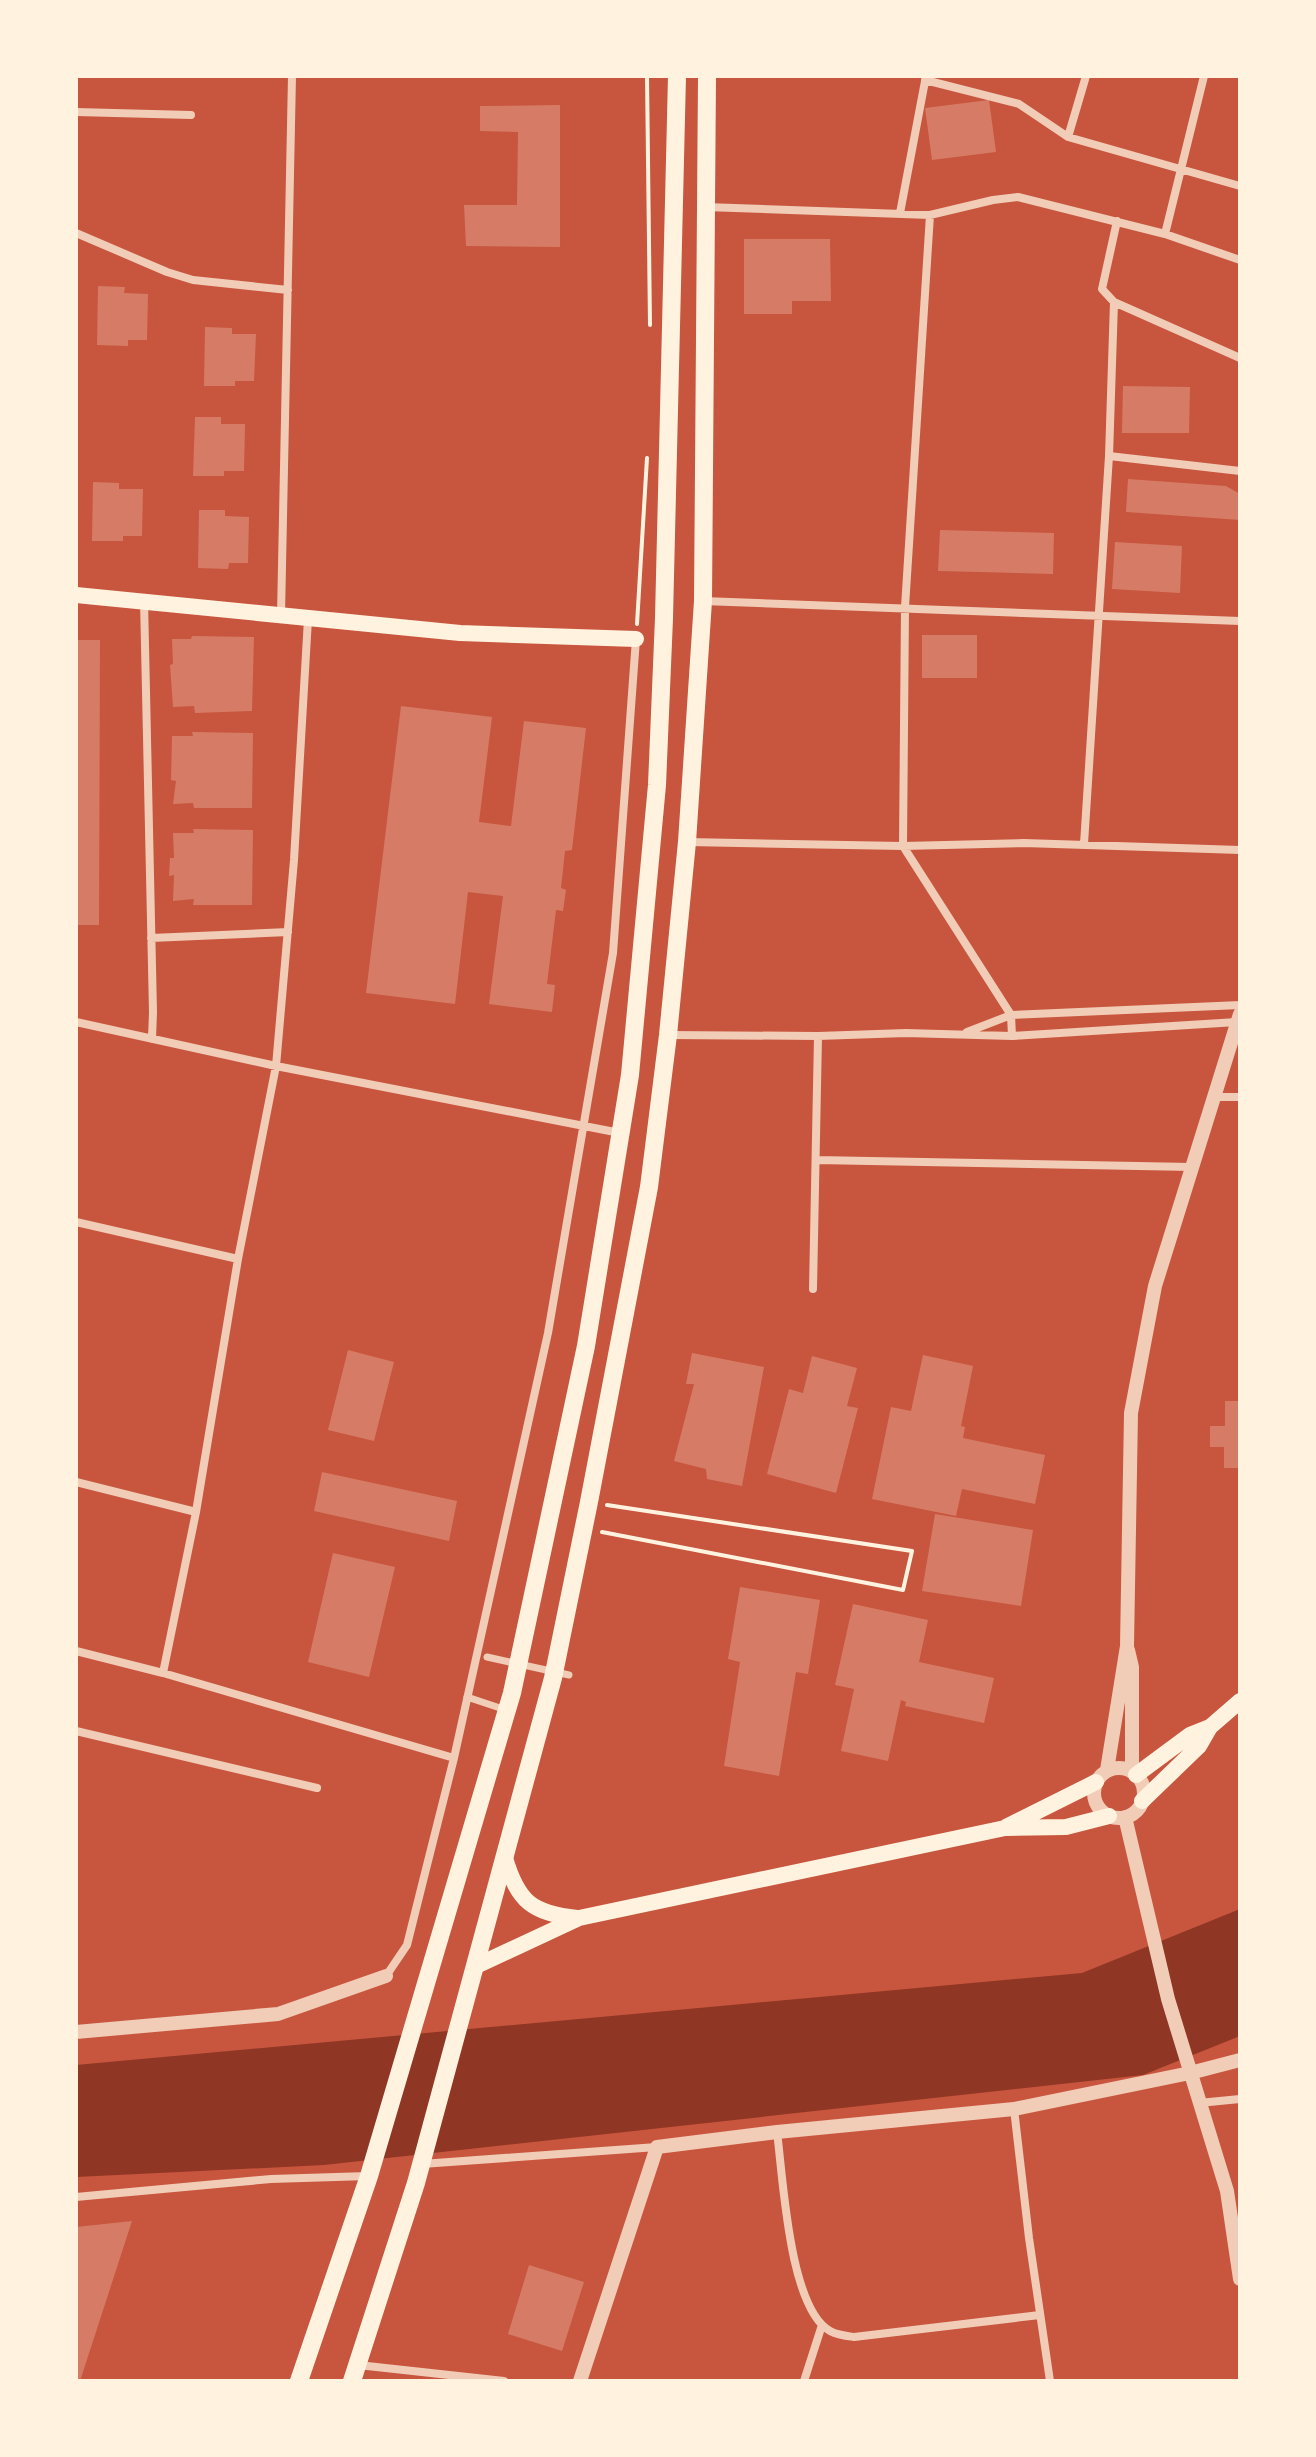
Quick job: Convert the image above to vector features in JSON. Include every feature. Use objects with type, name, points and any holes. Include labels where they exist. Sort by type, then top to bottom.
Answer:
[{"type":"highway","points":[[299,2381],[369,2176],[506,1710],[586,1346],[621,1133],[630,1075],[657,770],[664,618],[677,76]]},
{"type":"highway","points":[[355,2373],[416,2183],[565,1640],[649,1187],[687,842],[703,601],[707,76]]},
{"type":"main road","points":[[76,595],[460,633],[636,639]]},
{"type":"main road","points":[[1142,1801],[1199,1746],[1210,1727],[1240,1701]]},
{"type":"main road","points":[[1134,1774],[1190,1735],[1210,1727]]},
{"type":"main road","points":[[1005,1828],[1102,1776]]},
{"type":"main road","points":[[476,1966],[579,1918],[1005,1828],[1066,1827],[1117,1817]]},
{"type":"main road","points":[[505,1858],[512,1884],[529,1903],[548,1915],[579,1918]]},
{"type":"street","points":[[281,615],[292,76]]},
{"type":"street","points":[[1068,137],[1086,76]]},
{"type":"street","points":[[1165,234],[1204,76]]},
{"type":"street","points":[[900,213],[926,78],[1019,104],[1068,137],[1240,186]]},
{"type":"street","points":[[76,112],[191,115]]},
{"type":"street","points":[[705,207],[930,215],[1018,197],[1165,234],[1240,260]]},
{"type":"street","points":[[930,215],[905,607],[903,846],[1011,1015],[1012,1036]]},
{"type":"street","points":[[1117,221],[1102,289],[1114,302],[1240,358]]},
{"type":"street","points":[[76,233],[193,280],[288,290]]},
{"type":"street","points":[[1084,844],[1109,456],[1114,302]]},
{"type":"street","points":[[1109,456],[1240,471]]},
{"type":"street","points":[[144,600],[152,1039]]},
{"type":"street","points":[[703,601],[1240,621]]},
{"type":"street","points":[[163,1673],[196,1512],[238,1259],[276,1066],[288,932],[308,619]]},
{"type":"street","points":[[76,2032],[278,2014],[386,1976],[407,1945],[454,1758],[548,1333],[613,953],[636,639]]},
{"type":"street","points":[[687,842],[903,846],[1024,843],[1240,850]]},
{"type":"street","points":[[151,938],[288,932]]},
{"type":"street","points":[[963,1034],[1011,1015],[1240,1005]]},
{"type":"street","points":[[668,1035],[906,1033],[1012,1036],[1239,1018],[1155,1286],[1131,1413],[1127,1646],[1102,1776],[1094,1798],[1102,1812],[1117,1817],[1132,1814],[1142,1801],[1142,1785],[1134,1774],[1132,1667],[1127,1646]]},
{"type":"street","points":[[76,1022],[276,1066],[621,1133]]},
{"type":"street","points":[[813,1289],[818,1036]]},
{"type":"street","points":[[1214,1097],[1240,1097]]},
{"type":"street","points":[[816,1160],[1192,1167]]},
{"type":"street","points":[[76,1222],[238,1259]]},
{"type":"street","points":[[76,1482],[196,1512]]},
{"type":"street","points":[[76,1651],[163,1673],[454,1758]]},
{"type":"street","points":[[487,1657],[569,1675]]},
{"type":"street","points":[[467,1697],[506,1710]]},
{"type":"street","points":[[76,1731],[317,1788]]},
{"type":"street","points":[[1102,1776],[1116,1768],[1134,1774]]},
{"type":"street","points":[[1117,1817],[1168,1999],[1227,2191],[1240,2279]]},
{"type":"street","points":[[421,2164],[657,2147],[1014,2109],[1240,2060]]},
{"type":"street","points":[[1199,2103],[1240,2099]]},
{"type":"street","points":[[1014,2109],[1050,2381]]},
{"type":"street","points":[[777,2132],[793,2262],[803,2293],[822,2325],[831,2331],[854,2337],[1040,2315]]},
{"type":"street","points":[[580,2381],[657,2147]]},
{"type":"street","points":[[76,2197],[271,2179],[369,2176]]},
{"type":"street","points":[[804,2381],[822,2325]]},
{"type":"street","points":[[355,2373],[504,2381]]},
{"type":"path","points":[[647,76],[650,325]]},
{"type":"path","points":[[636,639],[647,450]]},
{"type":"path","points":[[584,1529],[903,1590],[912,1551],[589,1502]]},
{"type":"shaded area","points":[[1240,1909],[1240,2036],[1143,2075],[324,2165],[76,2177],[76,2065],[1082,1973]]},
{"type":"building","points":[[989,100],[996,152],[932,160],[925,108]]},
{"type":"building","points":[[560,105],[560,247],[466,246],[464,205],[517,205],[518,132],[480,131],[480,106]]},
{"type":"building","points":[[744,239],[830,239],[831,301],[792,301],[792,314],[744,314]]},
{"type":"building","points":[[98,286],[125,287],[124,293],[148,294],[147,340],[128,340],[128,346],[97,345]]},
{"type":"building","points":[[205,327],[232,328],[232,334],[256,334],[254,381],[235,381],[235,386],[204,386]]},
{"type":"building","points":[[1123,386],[1190,387],[1189,433],[1122,433]]},
{"type":"building","points":[[195,417],[221,417],[221,424],[245,424],[244,471],[224,471],[224,476],[193,476]]},
{"type":"building","points":[[1128,479],[1226,486],[1240,494],[1240,520],[1126,512]]},
{"type":"building","points":[[93,482],[119,483],[119,489],[143,489],[142,536],[123,536],[123,541],[92,541]]},
{"type":"building","points":[[199,510],[225,510],[225,516],[249,517],[248,563],[229,563],[228,569],[198,568]]},
{"type":"building","points":[[940,530],[1054,533],[1053,574],[938,571]]},
{"type":"building","points":[[1115,542],[1182,546],[1180,593],[1112,589]]},
{"type":"building","points":[[922,635],[977,635],[977,678],[922,678]]},
{"type":"building","points":[[192,636],[254,637],[252,711],[195,713],[194,706],[173,707],[172,639],[191,639]]},
{"type":"building","points":[[76,640],[100,640],[99,925],[76,925]]},
{"type":"building","points":[[401,706],[492,717],[479,822],[511,826],[524,721],[586,728],[572,850],[565,851],[561,888],[566,890],[563,911],[556,910],[547,984],[555,985],[552,1012],[489,1004],[503,896],[468,892],[455,1004],[366,993]]},
{"type":"building","points":[[192,732],[253,733],[252,808],[194,808],[193,803],[173,804],[176,781],[171,780],[172,736],[193,736]]},
{"type":"building","points":[[193,829],[253,830],[252,905],[193,905],[194,899],[173,901],[174,875],[169,876],[170,858],[174,858],[173,833],[194,833]]},
{"type":"building","points":[[348,1350],[394,1362],[374,1441],[328,1430]]},
{"type":"building","points":[[692,1353],[764,1367],[742,1486],[707,1479],[706,1469],[674,1461],[694,1384],[686,1384]]},
{"type":"building","points":[[923,1355],[973,1366],[961,1426],[965,1427],[963,1438],[1045,1455],[1035,1504],[962,1489],[956,1516],[872,1499],[891,1407],[911,1411]]},
{"type":"building","points":[[812,1356],[857,1368],[847,1406],[858,1408],[836,1493],[767,1474],[789,1389],[803,1393]]},
{"type":"building","points":[[1225,1401],[1240,1401],[1240,1468],[1224,1468],[1224,1447],[1210,1447],[1210,1426],[1225,1426]]},
{"type":"building","points":[[322,1472],[457,1501],[449,1541],[314,1511]]},
{"type":"building","points":[[935,1514],[1033,1530],[1021,1606],[922,1591]]},
{"type":"building","points":[[333,1553],[395,1567],[369,1677],[308,1662]]},
{"type":"building","points":[[740,1587],[820,1600],[808,1674],[796,1672],[779,1776],[724,1766],[740,1662],[728,1659]]},
{"type":"building","points":[[853,1604],[928,1620],[919,1662],[994,1678],[984,1723],[905,1706],[906,1702],[901,1700],[888,1761],[841,1751],[854,1689],[835,1685]]},
{"type":"building","points":[[132,2221],[80,2381],[76,2381],[76,2227]]},
{"type":"building","points":[[529,2265],[584,2282],[562,2351],[508,2334]]}]
